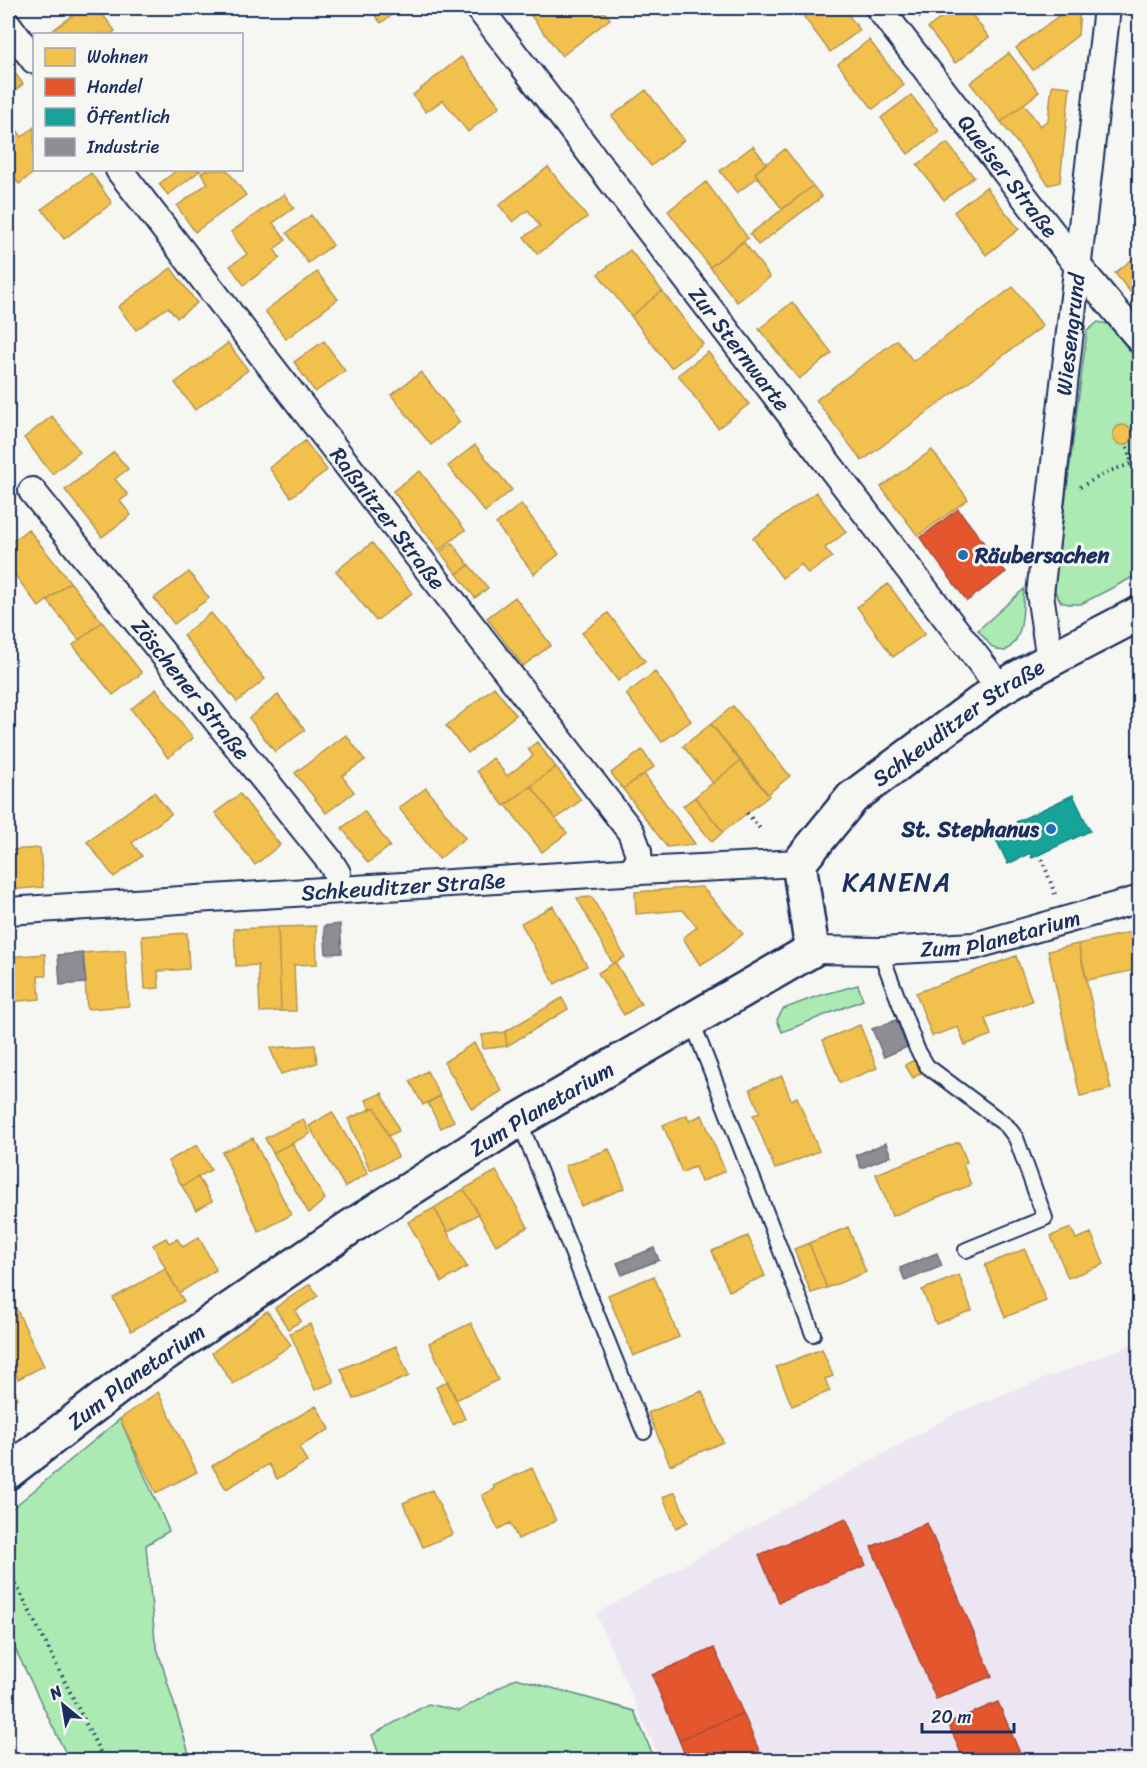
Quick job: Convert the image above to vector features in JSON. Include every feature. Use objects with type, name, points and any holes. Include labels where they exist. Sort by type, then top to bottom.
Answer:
[{"type":"street","name":"Zur Sternwarte","points":[[479,8],[1000,688]]},
{"type":"street","name":"Queiser Straße","points":[[879,8],[1077,265],[1140,340]]},
{"type":"street","name":"Wiesengrund","points":[[1050,660],[1040,594],[1107,8]]},
{"type":"street","points":[[8,25],[33,59]]},
{"type":"street","name":"Raßnitzer Straße","points":[[120,171],[631,832],[638,851],[639,871]]},
{"type":"street","name":"Zöschener Straße","points":[[32,491],[329,860],[337,873],[337,890]]},
{"type":"street","name":"Schkeuditzer Straße","points":[[8,911],[799,863],[852,798],[1000,688],[1140,613]]},
{"type":"street","points":[[799,863],[812,950]]},
{"type":"street","name":"Zum Planetarium","points":[[8,1472],[138,1372],[352,1226],[519,1120],[812,950],[880,951],[974,946],[1140,899]]},
{"type":"lane","points":[[880,951],[917,1049],[927,1066],[1007,1126],[1016,1138],[1045,1218],[966,1250]]},
{"type":"lane","points":[[691,1019],[813,1334]]},
{"type":"lane","points":[[519,1120],[644,1432]]},
{"type":"path","points":[[1127,447],[1132,464]]},
{"type":"path","points":[[1051,504],[1110,471],[1140,461]]},
{"type":"path","points":[[747,813],[762,831]]},
{"type":"path","points":[[1041,859],[1064,921]]},
{"type":"path","points":[[8,1568],[104,1761]]},
{"type":"shaded area","points":[[1139,1342],[1139,1760],[660,1760],[596,1614],[958,1412]]},
{"type":"green space","points":[[1098,322],[1108,324],[1139,362],[1139,574],[1081,604],[1069,604],[1061,602],[1055,592],[1055,581],[1087,331]]},
{"type":"green space","points":[[1024,589],[1021,624],[1016,639],[1005,651],[997,650],[978,630]]},
{"type":"green space","points":[[858,985],[863,1000],[782,1032],[777,1020],[783,1009]]},
{"type":"green space","points":[[120,1419],[169,1531],[146,1545],[155,1641],[191,1760],[69,1760],[8,1634],[8,1512]]},
{"type":"green space","points":[[516,1678],[634,1711],[655,1760],[381,1760],[372,1735],[428,1704],[459,1711]]},
{"type":"building: Wohnen","points":[[83,8],[98,8],[115,31],[112,33],[49,33]]},
{"type":"building: Wohnen","points":[[369,8],[401,8],[381,23]]},
{"type":"building: Wohnen","points":[[525,8],[578,8],[583,14],[591,8],[601,8],[610,19],[562,56]]},
{"type":"building: Wohnen","points":[[816,8],[843,8],[860,30],[830,52],[804,17]]},
{"type":"building: Wohnen","points":[[912,8],[934,8],[920,18]]},
{"type":"building: Wohnen","points":[[954,8],[967,8],[989,37],[955,63],[928,28]]},
{"type":"building: Wohnen","points":[[1069,8],[1080,8],[1078,35],[1033,70],[1016,48]]},
{"type":"building: Wohnen","points":[[869,40],[904,85],[873,109],[838,64]]},
{"type":"building: Wohnen","points":[[1009,53],[1039,92],[1001,122],[970,83]]},
{"type":"building: Wohnen","points":[[461,57],[500,106],[468,132],[443,100],[426,112],[413,95]]},
{"type":"building: Wohnen","points":[[8,64],[23,84],[8,97]]},
{"type":"building: Wohnen","points":[[1052,85],[1070,87],[1060,182],[1049,185],[1001,122],[1024,104],[1040,126],[1048,120]]},
{"type":"building: Wohnen","points":[[646,90],[684,140],[651,166],[612,116]]},
{"type":"building: Wohnen","points":[[911,95],[939,131],[908,154],[881,118]]},
{"type":"building: Wohnen","points":[[1140,99],[1140,144],[1134,144]]},
{"type":"building: Wohnen","points":[[8,118],[22,137],[33,128],[33,171],[36,171],[19,184],[8,169]]},
{"type":"building: Wohnen","points":[[947,143],[974,177],[944,200],[917,165]]},
{"type":"building: Wohnen","points":[[753,146],[766,163],[755,173],[758,177],[737,193],[720,171]]},
{"type":"building: Wohnen","points":[[785,149],[813,186],[782,209],[755,173]]},
{"type":"building: Wohnen","points":[[548,167],[587,217],[538,254],[524,237],[540,226],[528,210],[513,222],[499,205]]},
{"type":"building: Wohnen","points":[[176,171],[200,171],[168,195],[159,184]]},
{"type":"building: Wohnen","points":[[228,171],[246,195],[195,232],[177,206],[208,183],[201,173]]},
{"type":"building: Wohnen","points":[[91,173],[112,203],[64,239],[42,209]]},
{"type":"building: Wohnen","points":[[706,182],[748,238],[710,267],[668,211]]},
{"type":"building: Wohnen","points":[[813,186],[822,197],[758,245],[750,234]]},
{"type":"building: Wohnen","points":[[986,187],[1019,229],[986,255],[954,212]]},
{"type":"building: Wohnen","points":[[284,194],[294,208],[273,223],[286,240],[274,249],[280,258],[244,285],[230,266],[247,254],[231,232]]},
{"type":"building: Wohnen","points":[[311,215],[333,245],[308,263],[287,233]]},
{"type":"building: Wohnen","points":[[743,241],[770,277],[737,302],[710,267]]},
{"type":"building: Wohnen","points":[[630,250],[662,291],[631,316],[598,274]]},
{"type":"building: Wohnen","points":[[1140,253],[1140,304],[1115,273]]},
{"type":"building: Wohnen","points":[[171,268],[197,303],[177,318],[168,307],[136,330],[118,307]]},
{"type":"building: Wohnen","points":[[317,272],[338,299],[286,339],[265,311]]},
{"type":"building: Wohnen","points":[[1013,287],[1043,326],[862,461],[816,400],[897,340],[913,361]]},
{"type":"building: Wohnen","points":[[662,291],[703,344],[671,368],[631,316]]},
{"type":"building: Wohnen","points":[[792,302],[832,353],[799,379],[759,329]]},
{"type":"building: Wohnen","points":[[324,341],[345,371],[315,392],[294,362]]},
{"type":"building: Wohnen","points":[[228,343],[248,370],[195,410],[175,383]]},
{"type":"building: Wohnen","points":[[708,352],[749,404],[718,428],[678,375]]},
{"type":"building: Wohnen","points":[[421,372],[460,422],[431,445],[391,395]]},
{"type":"building: Wohnen","points":[[52,416],[80,452],[52,474],[24,438]]},
{"type":"building: Wohnen","points":[[1119,425],[1127,425],[1133,431],[1133,439],[1127,445],[1119,445],[1113,439],[1113,431]]},
{"type":"building: Wohnen","points":[[305,441],[327,470],[291,497],[269,468]]},
{"type":"building: Wohnen","points":[[475,445],[512,490],[485,512],[448,466]]},
{"type":"building: Wohnen","points":[[932,450],[968,499],[918,536],[881,487]]},
{"type":"building: Wohnen","points":[[114,452],[128,469],[115,479],[128,495],[120,501],[131,515],[102,537],[65,490]]},
{"type":"building: Wohnen","points":[[420,471],[465,530],[439,550],[393,491]]},
{"type":"building: Wohnen","points":[[816,492],[846,532],[825,548],[832,557],[808,574],[801,564],[782,578],[753,538]]},
{"type":"building: Wohnen","points":[[521,504],[559,554],[534,574],[496,524]]},
{"type":"building: Wohnen","points":[[28,529],[70,582],[39,607],[8,566],[8,545]]},
{"type":"building: Wohnen","points":[[372,543],[412,593],[376,621],[336,571]]},
{"type":"building: Wohnen","points":[[452,543],[469,565],[457,574],[440,552]]},
{"type":"building: Wohnen","points":[[469,565],[488,588],[475,598],[457,574]]},
{"type":"building: Wohnen","points":[[189,572],[209,598],[174,624],[154,598]]},
{"type":"building: Wohnen","points":[[70,582],[102,622],[79,640],[47,600]]},
{"type":"building: Wohnen","points":[[888,584],[925,634],[893,657],[857,607]]},
{"type":"building: Wohnen","points":[[515,597],[551,645],[523,666],[487,618]]},
{"type":"building: Wohnen","points":[[211,613],[265,679],[237,702],[183,635]]},
{"type":"building: Wohnen","points":[[608,613],[645,661],[618,681],[582,633]]},
{"type":"building: Wohnen","points":[[102,622],[142,673],[113,695],[73,645]]},
{"type":"building: Wohnen","points":[[655,672],[691,721],[662,742],[626,694]]},
{"type":"building: Wohnen","points":[[494,687],[516,715],[468,753],[446,726]]},
{"type":"building: Wohnen","points":[[156,689],[193,738],[168,758],[131,709]]},
{"type":"building: Wohnen","points":[[278,695],[305,730],[275,752],[249,718]]},
{"type":"building: Wohnen","points":[[733,706],[790,776],[768,794],[711,724]]},
{"type":"building: Wohnen","points":[[711,724],[740,761],[713,783],[683,746]]},
{"type":"building: Wohnen","points":[[346,735],[365,760],[342,776],[354,792],[326,813],[295,773]]},
{"type":"building: Wohnen","points":[[537,742],[556,767],[504,806],[477,771],[493,758],[507,776],[533,756],[528,749]]},
{"type":"building: Wohnen","points":[[642,750],[654,767],[623,789],[611,773]]},
{"type":"building: Wohnen","points":[[740,761],[769,796],[723,832],[695,797]]},
{"type":"building: Wohnen","points":[[556,767],[581,800],[556,819],[531,786]]},
{"type":"building: Wohnen","points":[[644,774],[695,844],[667,847],[623,789]]},
{"type":"building: Wohnen","points":[[531,786],[567,833],[542,852],[506,805]]},
{"type":"building: Wohnen","points":[[426,788],[465,838],[439,859],[399,808]]},
{"type":"building: Wohnen","points":[[154,792],[171,814],[132,843],[142,856],[114,877],[87,842]]},
{"type":"building: Wohnen","points":[[240,794],[280,845],[255,865],[215,813]]},
{"type":"building: Wohnen","points":[[695,797],[723,832],[712,842],[683,806]]},
{"type":"building: Wohnen","points":[[364,811],[390,846],[368,863],[342,828]]},
{"type":"building: Wohnen","points":[[40,848],[43,887],[8,890],[8,850]]},
{"type":"building: Wohnen","points":[[702,887],[743,934],[720,953],[700,965],[683,938],[697,927],[683,910],[636,914],[635,892]]},
{"type":"building: Wohnen","points":[[592,897],[625,957],[613,964],[577,898]]},
{"type":"building: Wohnen","points":[[553,906],[587,966],[555,984],[521,923]]},
{"type":"building: Wohnen","points":[[316,926],[317,964],[294,965],[296,1011],[281,1011],[278,927]]},
{"type":"building: Wohnen","points":[[278,927],[281,1011],[260,1012],[258,965],[236,966],[234,929]]},
{"type":"building: Wohnen","points":[[1140,930],[1140,969],[1087,980],[1078,944]]},
{"type":"building: Wohnen","points":[[187,933],[189,969],[158,971],[159,988],[145,989],[142,936]]},
{"type":"building: Wohnen","points":[[1078,944],[1111,1089],[1080,1096],[1048,951]]},
{"type":"building: Wohnen","points":[[125,950],[129,1006],[87,1009],[83,953]]},
{"type":"building: Wohnen","points":[[45,954],[46,976],[38,976],[40,999],[8,1002],[8,957]]},
{"type":"building: Wohnen","points":[[1016,956],[1032,1001],[985,1018],[991,1035],[965,1045],[958,1027],[932,1036],[916,993]]},
{"type":"building: Wohnen","points":[[615,962],[641,1004],[624,1015],[598,973]]},
{"type":"building: Wohnen","points":[[562,998],[568,1009],[507,1046],[505,1032]]},
{"type":"building: Wohnen","points":[[860,1025],[877,1068],[840,1083],[823,1040]]},
{"type":"building: Wohnen","points":[[505,1032],[507,1046],[483,1049],[482,1035]]},
{"type":"building: Wohnen","points":[[474,1043],[502,1091],[472,1109],[444,1062]]},
{"type":"building: Wohnen","points":[[315,1045],[317,1063],[281,1074],[270,1048]]},
{"type":"building: Wohnen","points":[[914,1060],[921,1073],[913,1078],[905,1065]]},
{"type":"building: Wohnen","points":[[427,1071],[440,1096],[423,1105],[410,1081]]},
{"type":"building: Wohnen","points":[[782,1076],[791,1100],[797,1097],[819,1151],[775,1169],[753,1115],[760,1113],[750,1089]]},
{"type":"building: Wohnen","points":[[382,1093],[399,1131],[388,1136],[375,1107],[370,1110],[366,1100]]},
{"type":"building: Wohnen","points":[[440,1096],[454,1121],[441,1128],[428,1103]]},
{"type":"building: Wohnen","points":[[375,1107],[398,1157],[370,1170],[348,1119]]},
{"type":"building: Wohnen","points":[[332,1112],[368,1173],[345,1187],[309,1126]]},
{"type":"building: Wohnen","points":[[687,1115],[689,1121],[702,1115],[725,1171],[701,1182],[695,1167],[682,1172],[663,1125]]},
{"type":"building: Wohnen","points":[[303,1119],[310,1134],[273,1153],[265,1138]]},
{"type":"building: Wohnen","points":[[253,1138],[291,1215],[259,1232],[222,1152]]},
{"type":"building: Wohnen","points":[[959,1142],[967,1162],[963,1164],[971,1185],[892,1216],[876,1174]]},
{"type":"building: Wohnen","points":[[292,1143],[325,1199],[309,1213],[273,1153]]},
{"type":"building: Wohnen","points":[[197,1145],[211,1170],[182,1186],[168,1161]]},
{"type":"building: Wohnen","points":[[609,1149],[625,1188],[581,1206],[565,1166]]},
{"type":"building: Wohnen","points":[[496,1171],[528,1227],[496,1245],[464,1189]]},
{"type":"building: Wohnen","points":[[198,1177],[212,1201],[196,1210],[182,1186]]},
{"type":"building: Wohnen","points":[[464,1189],[478,1214],[448,1232],[434,1208]]},
{"type":"building: Wohnen","points":[[434,1208],[467,1267],[442,1282],[408,1222]]},
{"type":"building: Wohnen","points":[[848,1227],[866,1272],[827,1288],[809,1243]]},
{"type":"building: Wohnen","points":[[1071,1228],[1076,1239],[1091,1233],[1104,1264],[1068,1278],[1051,1236]]},
{"type":"building: Wohnen","points":[[748,1236],[765,1276],[729,1291],[712,1251]]},
{"type":"building: Wohnen","points":[[199,1237],[216,1270],[179,1293],[153,1245],[166,1238],[169,1243],[177,1239],[183,1247]]},
{"type":"building: Wohnen","points":[[809,1243],[827,1288],[811,1293],[794,1249]]},
{"type":"building: Wohnen","points":[[1025,1249],[1046,1301],[1005,1317],[985,1265]]},
{"type":"building: Wohnen","points":[[165,1269],[184,1301],[131,1331],[113,1298]]},
{"type":"building: Wohnen","points":[[959,1275],[972,1310],[936,1324],[922,1290]]},
{"type":"building: Wohnen","points":[[654,1276],[679,1337],[633,1356],[608,1295]]},
{"type":"building: Wohnen","points":[[310,1284],[318,1296],[295,1311],[301,1321],[288,1329],[275,1308]]},
{"type":"building: Wohnen","points":[[14,1304],[44,1366],[18,1379],[8,1356],[8,1308]]},
{"type":"building: Wohnen","points":[[267,1311],[291,1345],[233,1384],[212,1353]]},
{"type":"building: Wohnen","points":[[471,1323],[498,1380],[456,1400],[429,1343]]},
{"type":"building: Wohnen","points":[[310,1324],[334,1382],[315,1390],[290,1333]]},
{"type":"building: Wohnen","points":[[396,1346],[409,1376],[354,1399],[341,1369]]},
{"type":"building: Wohnen","points":[[822,1349],[833,1376],[825,1379],[830,1391],[792,1406],[776,1367]]},
{"type":"building: Wohnen","points":[[8,1377],[18,1398],[8,1403]]},
{"type":"building: Wohnen","points":[[448,1381],[465,1419],[453,1425],[436,1387]]},
{"type":"building: Wohnen","points":[[702,1391],[723,1442],[670,1465],[648,1413]]},
{"type":"building: Wohnen","points":[[158,1392],[197,1472],[156,1493],[120,1419]]},
{"type":"building: Wohnen","points":[[316,1406],[330,1429],[299,1447],[307,1462],[277,1479],[269,1464],[226,1489],[212,1466]]},
{"type":"building: Wohnen","points":[[532,1468],[556,1521],[518,1539],[510,1523],[498,1529],[482,1495],[495,1489],[493,1486]]},
{"type":"building: Wohnen","points":[[432,1490],[453,1534],[423,1547],[403,1503]]},
{"type":"building: Wohnen","points":[[675,1492],[688,1522],[676,1528],[663,1497]]},
{"type":"building: Handel","name":"Räubersachen","points":[[958,509],[1006,572],[967,601],[920,538]]},
{"type":"building: Handel","points":[[846,1518],[866,1565],[779,1602],[759,1555]]},
{"type":"building: Handel","points":[[927,1523],[992,1676],[936,1699],[871,1547]]},
{"type":"building: Handel","points":[[714,1648],[743,1713],[679,1740],[652,1675]]},
{"type":"building: Handel","points":[[998,1702],[1023,1760],[964,1760],[948,1723]]},
{"type":"building: Handel","points":[[743,1713],[763,1760],[687,1760],[679,1740]]},
{"type":"building: Öffentlich","name":"St. Stephanus","points":[[1073,795],[1090,831],[1032,858],[1030,853],[1008,864],[995,837],[1018,826],[1016,822]]},
{"type":"building: Industrie","points":[[340,924],[342,953],[326,954],[324,926]]},
{"type":"building: Industrie","points":[[83,953],[86,983],[60,985],[58,955]]},
{"type":"building: Industrie","points":[[896,1020],[907,1047],[884,1057],[872,1029]]},
{"type":"building: Industrie","points":[[886,1143],[891,1156],[861,1168],[856,1155]]},
{"type":"building: Industrie","points":[[654,1248],[659,1260],[622,1275],[617,1263]]},
{"type":"building: Industrie","points":[[937,1253],[942,1266],[905,1281],[900,1268]]},
{"type":"place","name":"Räubersachen","points":[[963,555]]},
{"type":"place","name":"St. Stephanus","points":[[1051,829]]},
{"type":"district","name":"KANENA","points":[[897,882]]}]
